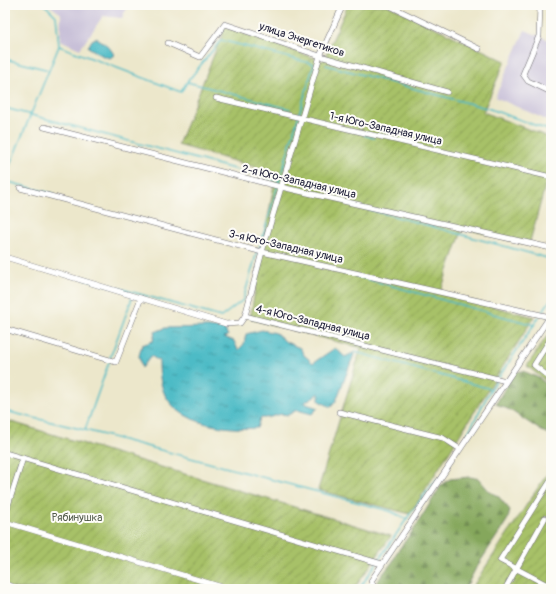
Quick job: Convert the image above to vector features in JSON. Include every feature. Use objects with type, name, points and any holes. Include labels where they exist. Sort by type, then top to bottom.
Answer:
[{"type":"street","points":[[245,316],[262,252],[320,56],[343,5]]},
{"type":"street","points":[[388,5],[478,48]]},
{"type":"street","points":[[540,5],[539,36],[523,74],[528,81],[551,92]]},
{"type":"street","name":"улица Энергетиков","points":[[168,43],[200,58],[225,24],[320,56],[448,92]]},
{"type":"street","name":"1-я Юго-Западная улица","points":[[216,98],[551,177]]},
{"type":"street","name":"2-я Юго-Западная улица","points":[[44,127],[281,187],[551,248]]},
{"type":"street","name":"3-я Юго-Западная улица","points":[[20,188],[262,252],[550,316]]},
{"type":"street","name":"4-я Юго-Западная улица","points":[[5,257],[226,324],[240,323],[245,316],[506,381]]},
{"type":"street","points":[[5,329],[116,362],[141,298]]},
{"type":"street","points":[[375,589],[370,581],[550,316]]},
{"type":"street","points":[[551,338],[534,365],[551,379]]},
{"type":"street","points":[[339,412],[443,438],[460,448]]},
{"type":"street","points":[[5,453],[382,564]]},
{"type":"street","points":[[5,515],[22,458]]},
{"type":"street","points":[[551,480],[549,487],[500,560],[551,587]]},
{"type":"street","points":[[506,589],[545,518]]},
{"type":"street","points":[[5,522],[230,589]]},
{"type":"street","points":[[5,584],[21,589]]},
{"type":"shaded area","points":[[49,5],[128,5],[122,18],[103,16],[80,49],[60,40],[61,14]]},
{"type":"shaded area","points":[[525,30],[551,41],[551,122],[495,97]]},
{"type":"green space","points":[[348,5],[388,5],[505,61],[483,112],[551,138],[551,180],[547,179],[529,245],[463,228],[440,293],[534,317],[410,514],[318,490],[361,348],[250,319],[276,173],[178,145],[225,27],[323,61]]},
{"type":"green space","points":[[551,330],[551,385],[527,366]]},
{"type":"green space","points":[[523,371],[539,378],[551,388],[551,431],[548,434],[510,410],[496,404],[514,372]]},
{"type":"green space","name":"Рябинушка","points":[[5,420],[391,536],[354,589],[5,589]]},
{"type":"green space","points":[[551,468],[551,589],[471,589]]},
{"type":"green space","points":[[469,477],[478,478],[490,492],[498,496],[510,510],[508,519],[476,568],[465,589],[382,589],[376,583],[393,561],[397,552],[414,529],[442,484],[450,479]]},
{"type":"water","points":[[96,38],[106,45],[114,55],[110,58],[103,56],[88,47],[92,40]]},
{"type":"water","points":[[208,327],[225,329],[228,336],[224,337],[234,341],[238,350],[244,344],[246,334],[262,330],[276,333],[286,342],[300,348],[304,355],[313,363],[335,348],[345,357],[355,352],[336,401],[331,407],[319,401],[319,393],[304,403],[318,408],[312,414],[297,410],[288,415],[281,414],[268,418],[260,418],[257,428],[232,428],[205,424],[182,413],[172,405],[165,395],[162,387],[159,361],[151,356],[142,368],[139,356],[142,345],[153,341],[155,332],[165,328]]},
{"type":"waterway","points":[[5,177],[59,46],[56,16],[45,5]]},
{"type":"waterway","points":[[59,46],[181,92],[187,82],[221,40],[314,64],[259,249]]},
{"type":"waterway","points":[[5,59],[49,70]]},
{"type":"waterway","points":[[326,65],[490,109],[551,131]]},
{"type":"waterway","points":[[187,82],[290,109]]},
{"type":"waterway","points":[[5,108],[279,181]]},
{"type":"waterway","points":[[364,135],[374,138]]},
{"type":"waterway","points":[[5,181],[54,194]]},
{"type":"waterway","points":[[364,208],[551,259]]},
{"type":"waterway","points":[[83,278],[221,317],[243,300],[257,252]]},
{"type":"waterway","points":[[356,276],[534,325]]},
{"type":"waterway","points":[[110,358],[132,298]]},
{"type":"waterway","points":[[541,314],[551,299]]},
{"type":"waterway","points":[[499,377],[539,317]]},
{"type":"waterway","points":[[355,352],[491,389]]},
{"type":"waterway","points":[[85,430],[109,362]]},
{"type":"waterway","points":[[468,433],[497,380]]},
{"type":"waterway","points":[[5,411],[85,430],[390,511],[407,519]]},
{"type":"waterway","points":[[359,589],[410,514],[437,479]]}]
